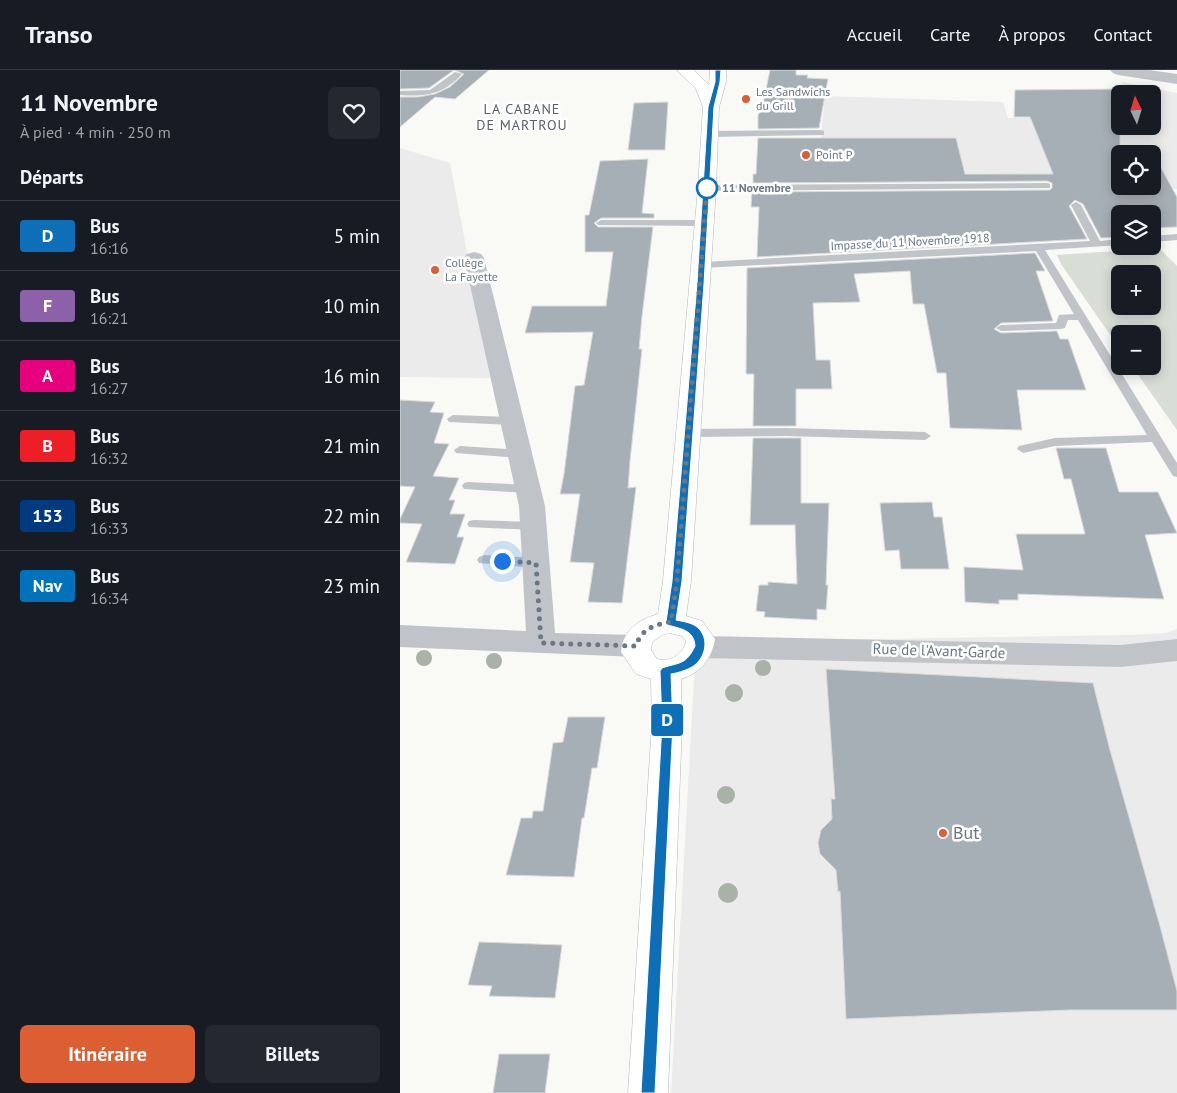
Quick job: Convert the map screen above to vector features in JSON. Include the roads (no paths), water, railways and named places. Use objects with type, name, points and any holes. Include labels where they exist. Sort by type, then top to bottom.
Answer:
[{"type":"main road","points":[[685,70],[703,87],[711,107]]},
{"type":"main road","points":[[671,622],[676,597],[702,265],[711,134],[711,107],[718,82],[718,70]]},
{"type":"main road","points":[[671,622],[689,627],[696,632],[700,639],[700,646],[693,661],[676,669],[666,671],[649,667],[639,658],[636,646],[638,638],[652,627],[671,622]]},
{"type":"main road","points":[[648,1093],[667,734],[666,671]]},
{"type":"street","points":[[1118,70],[1177,79]]},
{"type":"street","points":[[474,258],[532,506],[541,643]]},
{"type":"street","points":[[400,636],[636,646]]},
{"type":"street","name":"Rue de l'Avant-Garde","points":[[700,646],[1120,656],[1177,650]]},
{"type":"lane","points":[[400,93],[424,94],[437,92],[458,74]]},
{"type":"lane","points":[[711,134],[774,130],[821,133]]},
{"type":"lane","points":[[707,188],[1047,186]]},
{"type":"lane","points":[[1076,205],[1096,244]]},
{"type":"lane","points":[[601,223],[705,222]]},
{"type":"lane","points":[[1161,238],[1177,237]]},
{"type":"lane","name":"Impasse du 11 Novembre 1918","points":[[702,265],[1111,243]]},
{"type":"lane","points":[[1039,248],[1177,473]]},
{"type":"lane","points":[[1001,328],[1061,326],[1064,318],[1081,316]]},
{"type":"lane","points":[[453,418],[512,421]]},
{"type":"lane","points":[[688,433],[786,432],[925,436]]},
{"type":"lane","points":[[1023,449],[1055,442],[1156,438]]},
{"type":"lane","points":[[460,450],[520,454]]},
{"type":"lane","points":[[468,486],[528,489]]},
{"type":"lane","points":[[474,524],[534,526]]},
{"type":"lane","points":[[484,560],[536,563]]},
{"type":"place","name":"Les Sandwichs du Grill","points":[[746,99]]},
{"type":"place","name":"Point P","points":[[806,155]]},
{"type":"place","name":"11 Novembre","points":[[707,188]]},
{"type":"place","name":"Collège La Fayette","points":[[435,270]]},
{"type":"place","name":"But","points":[[943,833]]},
{"type":"district","name":"LA CABANE DE MARTROU","points":[[522,118]]}]
